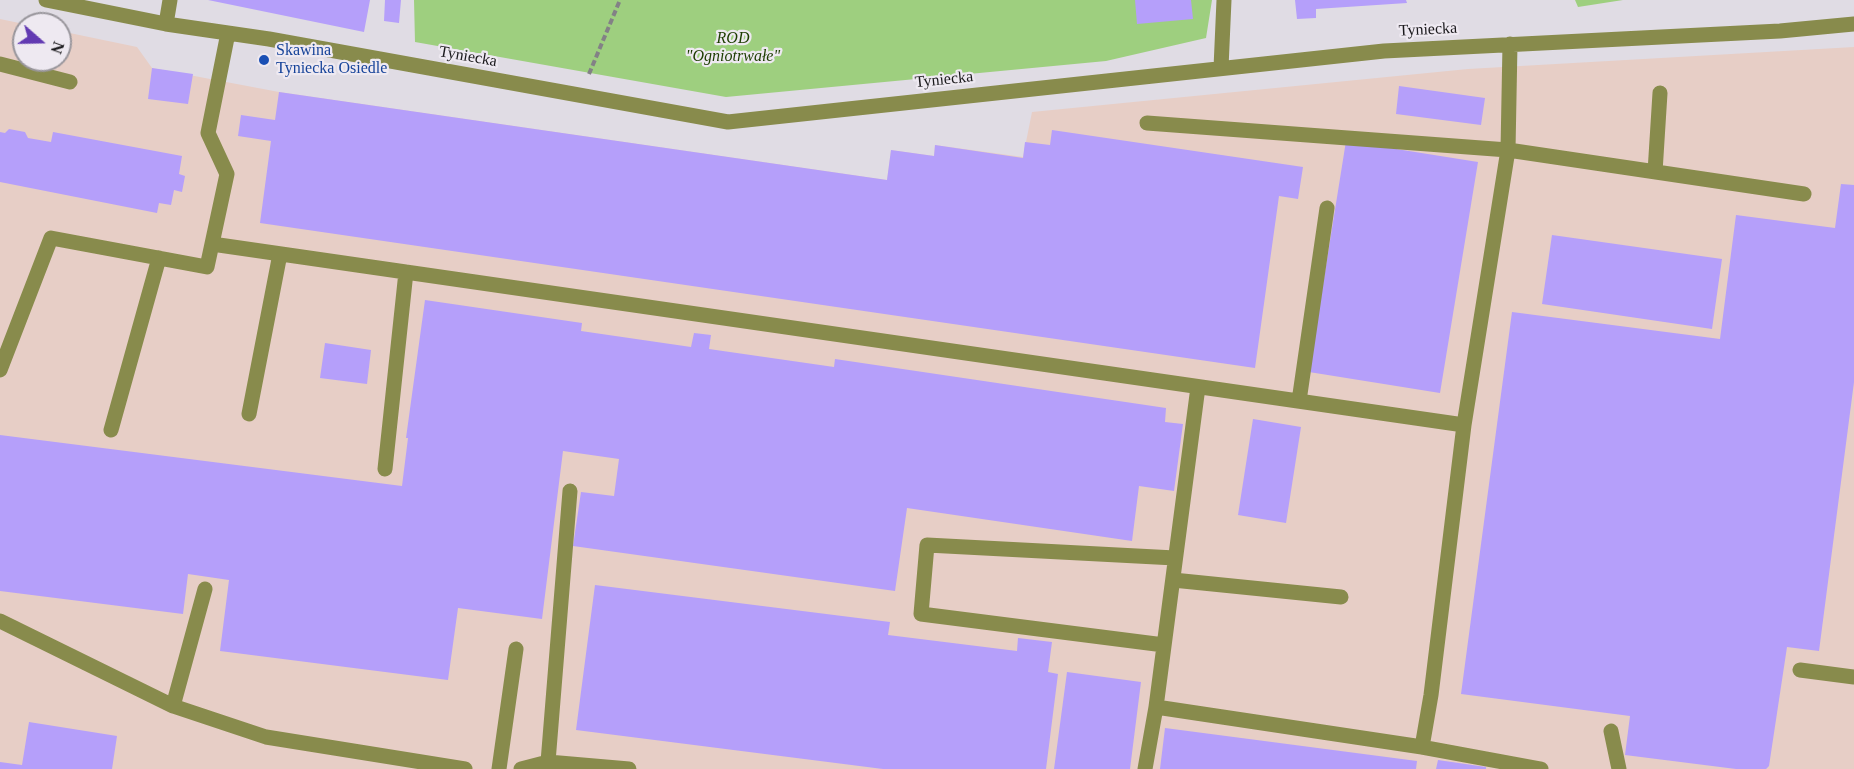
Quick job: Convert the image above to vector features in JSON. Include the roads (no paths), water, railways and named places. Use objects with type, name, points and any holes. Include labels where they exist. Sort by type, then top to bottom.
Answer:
[{"type":"street","name":"Tyniecka","points":[[46,0],[166,24],[728,122],[1384,51],[1854,24]]},
{"type":"street","points":[[166,24],[170,0]]},
{"type":"street","points":[[1221,68],[1224,0]]},
{"type":"street","points":[[0,370],[51,238],[207,267],[227,174],[208,133],[228,33]]},
{"type":"street","points":[[1422,747],[1431,695],[1464,425],[1508,150],[1510,44]]},
{"type":"street","points":[[0,64],[70,82]]},
{"type":"street","points":[[1654,172],[1660,93]]},
{"type":"street","points":[[1147,123],[1508,150],[1804,194]]},
{"type":"street","points":[[1299,401],[1327,208]]},
{"type":"street","points":[[212,244],[1464,425]]},
{"type":"street","points":[[249,414],[280,254]]},
{"type":"street","points":[[111,430],[159,258]]},
{"type":"street","points":[[385,469],[406,272]]},
{"type":"street","points":[[1145,769],[1156,707],[1198,387]]},
{"type":"street","points":[[548,762],[570,491]]},
{"type":"street","points":[[1164,645],[921,614],[927,546],[1175,558]]},
{"type":"street","points":[[1173,580],[1341,597]]},
{"type":"street","points":[[173,706],[205,589]]},
{"type":"street","points":[[0,621],[173,706],[266,737],[465,769]]},
{"type":"street","points":[[499,769],[516,648]]},
{"type":"street","points":[[1800,670],[1854,677]]},
{"type":"street","points":[[1156,707],[1422,747],[1541,769]]},
{"type":"street","points":[[1611,731],[1619,769]]},
{"type":"street","points":[[521,769],[548,762],[629,769]]},
{"type":"place","name":"Skawina Tyniecka Osiedle","points":[[264,60]]},
{"type":"park label","name":"ROD \"Ogniotrwałe\"","points":[[733,48]]}]
